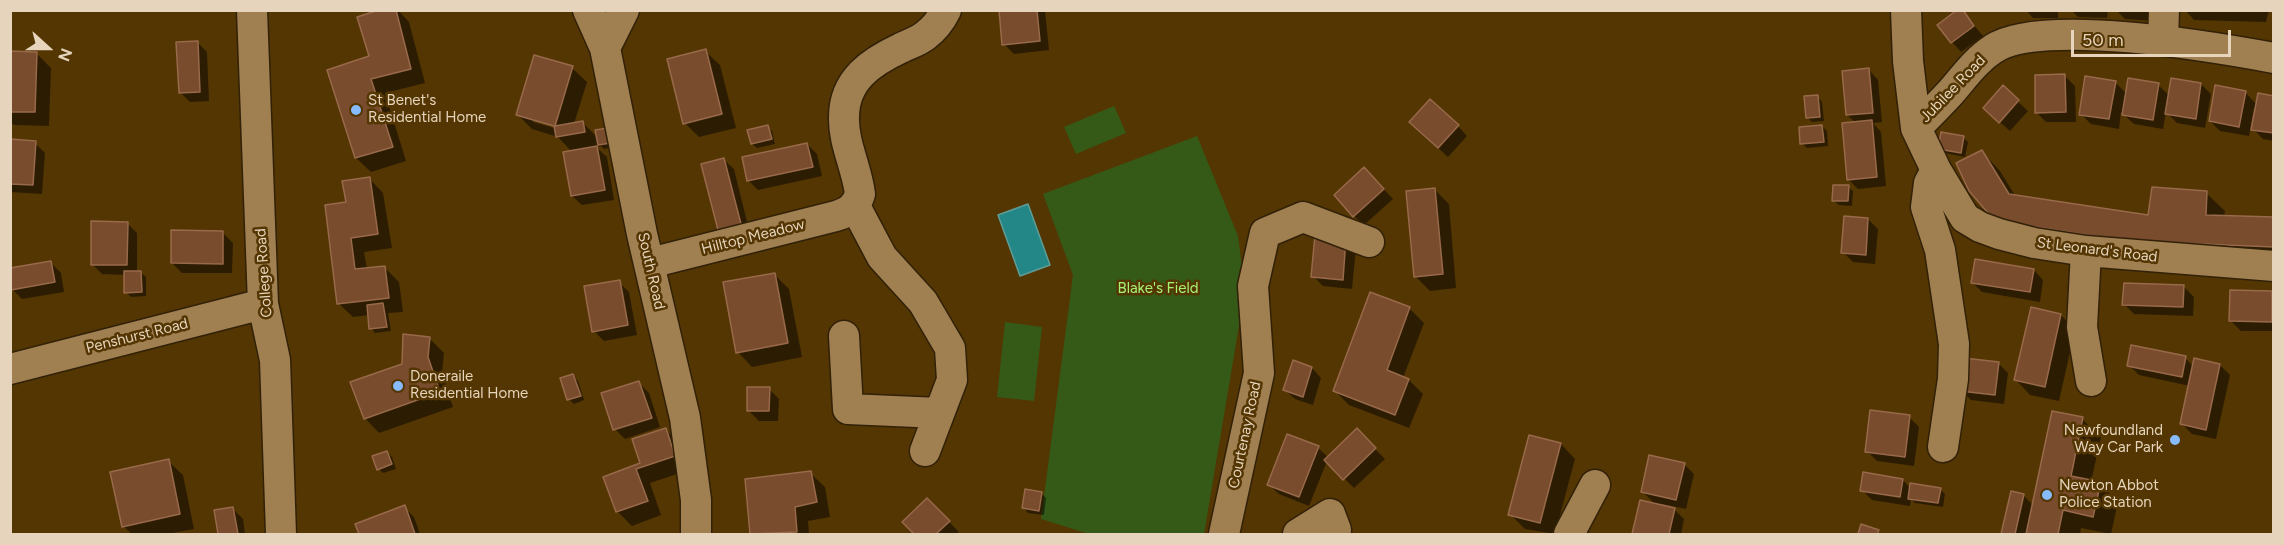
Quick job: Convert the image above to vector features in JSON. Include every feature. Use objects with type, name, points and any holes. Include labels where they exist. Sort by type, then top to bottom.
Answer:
[{"type":"street","name":"College Road","points":[[252,10],[263,304],[275,360],[280,534]]},
{"type":"street","name":"South Road","points":[[588,10],[605,48],[685,418],[696,500],[696,534]]},
{"type":"street","points":[[605,48],[624,10]]},
{"type":"street","points":[[925,451],[952,380],[950,348],[923,302],[882,257],[855,206],[860,194],[843,119],[849,91],[864,69],[924,36],[936,26],[946,10]]},
{"type":"street","name":"St Leonard's Road","points":[[1906,10],[1908,61],[1916,128],[1936,170],[1965,218],[1980,227],[2034,243],[2086,251],[2274,266]]},
{"type":"street","points":[[2163,41],[2164,10]]},
{"type":"street","name":"Jubilee Road","points":[[1916,128],[1967,72],[1992,49],[2010,40],[2086,34],[2163,41],[2274,58]]},
{"type":"street","points":[[1936,170],[1929,183],[1926,207],[1940,250],[1954,344],[1953,379],[1943,447]]},
{"type":"street","name":"Hilltop Meadow","points":[[650,263],[836,216],[855,206]]},
{"type":"street","name":"Courtenay Road","points":[[1224,534],[1259,373],[1253,286],[1265,233],[1303,217],[1369,242]]},
{"type":"street","points":[[2086,251],[2082,327],[2091,381]]},
{"type":"street","name":"Penshurst Road","points":[[10,369],[263,304]]},
{"type":"street","points":[[844,336],[848,409],[939,413]]},
{"type":"street","points":[[1569,534],[1595,485]]},
{"type":"street","points":[[1298,534],[1330,514],[1336,530],[1335,534]]},
{"type":"green space","points":[[1114,106],[1126,133],[1076,154],[1064,127]]},
{"type":"green space","name":"Blake's Field","points":[[1197,136],[1238,236],[1245,290],[1204,534],[1089,534],[1041,519],[1073,275],[1043,194]]},
{"type":"green space","points":[[1005,322],[1042,327],[1034,401],[997,397]]},
{"type":"water","points":[[1028,204],[1050,265],[1020,276],[998,215]]},
{"type":"building","points":[[379,10],[396,10],[411,69],[371,79],[393,147],[355,158],[327,70],[369,56],[357,17]]},
{"type":"building","points":[[999,10],[1037,10],[1040,41],[1002,45]]},
{"type":"building","points":[[1957,10],[1963,10],[1974,26],[1951,43],[1937,25]]},
{"type":"building","points":[[198,41],[200,92],[179,93],[176,42]]},
{"type":"building","points":[[706,49],[722,114],[683,124],[667,59]]},
{"type":"building","points":[[10,51],[37,52],[35,112],[10,112]]},
{"type":"building","points":[[534,55],[573,66],[555,126],[583,121],[585,132],[556,137],[554,126],[516,115]]},
{"type":"building","points":[[1869,68],[1873,113],[1846,115],[1842,71]]},
{"type":"building","points":[[2065,74],[2066,112],[2035,113],[2035,75]]},
{"type":"building","points":[[2085,76],[2116,81],[2109,119],[2079,115]]},
{"type":"building","points":[[2128,78],[2159,83],[2153,120],[2122,115]]},
{"type":"building","points":[[2171,78],[2201,83],[2196,119],[2165,114]]},
{"type":"building","points":[[2003,85],[2019,100],[1999,123],[1983,108]]},
{"type":"building","points":[[2215,85],[2246,91],[2239,127],[2209,121]]},
{"type":"building","points":[[2258,93],[2274,96],[2274,133],[2251,130]]},
{"type":"building","points":[[1818,95],[1820,117],[1806,118],[1804,96]]},
{"type":"building","points":[[1430,99],[1459,125],[1438,148],[1409,122]]},
{"type":"building","points":[[1872,120],[1877,177],[1847,180],[1842,123]]},
{"type":"building","points":[[768,125],[772,139],[751,144],[747,130]]},
{"type":"building","points":[[1822,125],[1824,142],[1800,144],[1799,127]]},
{"type":"building","points":[[614,127],[617,142],[598,145],[595,130]]},
{"type":"building","points":[[1941,132],[1964,136],[1961,153],[1938,149]]},
{"type":"building","points":[[10,139],[36,141],[33,185],[10,184]]},
{"type":"building","points":[[807,143],[813,167],[747,181],[742,157]]},
{"type":"building","points":[[597,146],[605,190],[571,196],[563,152]]},
{"type":"building","points":[[1982,150],[2009,194],[2148,215],[2152,187],[2207,191],[2206,215],[2274,217],[2274,247],[2125,241],[2016,224],[1989,214],[1969,191],[1956,163]]},
{"type":"building","points":[[724,158],[741,224],[718,230],[701,164]]},
{"type":"building","points":[[1364,167],[1384,189],[1353,217],[1334,195]]},
{"type":"building","points":[[370,177],[378,234],[351,238],[355,269],[385,266],[389,298],[337,304],[325,205],[346,202],[342,181]]},
{"type":"building","points":[[1833,185],[1849,185],[1848,201],[1832,201]]},
{"type":"building","points":[[1435,188],[1443,274],[1414,277],[1406,191]]},
{"type":"building","points":[[1844,216],[1868,218],[1866,255],[1841,253]]},
{"type":"building","points":[[91,221],[128,222],[127,265],[91,265]]},
{"type":"building","points":[[171,230],[223,231],[223,264],[171,263]]},
{"type":"building","points":[[1315,235],[1346,238],[1343,280],[1311,277]]},
{"type":"building","points":[[1975,259],[2034,269],[2030,292],[1971,283]]},
{"type":"building","points":[[51,261],[55,282],[11,290],[10,268]]},
{"type":"building","points":[[124,271],[141,271],[142,292],[124,293]]},
{"type":"building","points":[[775,273],[788,343],[736,353],[723,282]]},
{"type":"building","points":[[620,280],[628,325],[592,332],[584,286]]},
{"type":"building","points":[[2124,283],[2184,285],[2183,307],[2122,305]]},
{"type":"building","points":[[2230,290],[2272,291],[2272,322],[2229,321]]},
{"type":"building","points":[[1370,292],[1410,307],[1387,370],[1409,379],[1395,415],[1333,391]]},
{"type":"building","points":[[383,303],[387,327],[369,329],[367,305]]},
{"type":"building","points":[[2031,307],[2061,314],[2045,387],[2014,380]]},
{"type":"building","points":[[403,334],[430,337],[428,357],[440,392],[364,419],[350,382],[402,364]]},
{"type":"building","points":[[2131,345],[2186,356],[2182,377],[2127,366]]},
{"type":"building","points":[[1964,358],[1999,362],[1995,395],[1960,391]]},
{"type":"building","points":[[2194,358],[2220,364],[2206,430],[2180,424]]},
{"type":"building","points":[[1293,360],[1312,367],[1303,397],[1283,390]]},
{"type":"building","points":[[573,374],[581,396],[567,400],[560,378]]},
{"type":"building","points":[[639,381],[652,418],[613,430],[601,393]]},
{"type":"building","points":[[747,387],[770,387],[769,411],[747,411]]},
{"type":"building","points":[[1870,410],[1910,415],[1905,457],[1865,452]]},
{"type":"building","points":[[2052,411],[2083,417],[2071,476],[2101,482],[2093,517],[2063,510],[2058,534],[2026,534]]},
{"type":"building","points":[[666,428],[675,456],[636,469],[648,501],[616,512],[603,477],[640,463],[632,439]]},
{"type":"building","points":[[1357,428],[1376,448],[1343,480],[1324,460]]},
{"type":"building","points":[[1287,434],[1319,446],[1299,497],[1267,485]]},
{"type":"building","points":[[1529,435],[1561,443],[1540,523],[1508,515]]},
{"type":"building","points":[[387,451],[392,464],[377,470],[372,456]]},
{"type":"building","points":[[1649,455],[1685,463],[1676,500],[1641,492]]},
{"type":"building","points":[[169,459],[180,514],[122,527],[110,472]]},
{"type":"building","points":[[811,471],[817,502],[795,507],[797,532],[750,534],[745,479]]},
{"type":"building","points":[[1863,472],[1903,479],[1900,497],[1860,491]]},
{"type":"building","points":[[1910,483],[1941,488],[1938,503],[1908,499]]},
{"type":"building","points":[[1025,489],[1042,492],[1039,511],[1022,508]]},
{"type":"building","points":[[2011,491],[2024,494],[2015,534],[2001,534]]},
{"type":"building","points":[[927,498],[950,521],[936,534],[914,534],[902,522]]},
{"type":"building","points":[[1640,500],[1675,508],[1669,534],[1632,534]]},
{"type":"building","points":[[405,505],[415,534],[359,534],[355,524]]},
{"type":"building","points":[[233,507],[238,534],[218,534],[214,510]]},
{"type":"building","points":[[1861,524],[1879,530],[1877,534],[1858,534]]},
{"type":"place","name":"St Benet's Residential Home","points":[[356,110]]},
{"type":"place","name":"Doneraile Residential Home","points":[[398,386]]},
{"type":"place","name":"Newfoundland Way Car Park","points":[[2175,440]]},
{"type":"place","name":"Newton Abbot Police Station","points":[[2047,495]]}]
